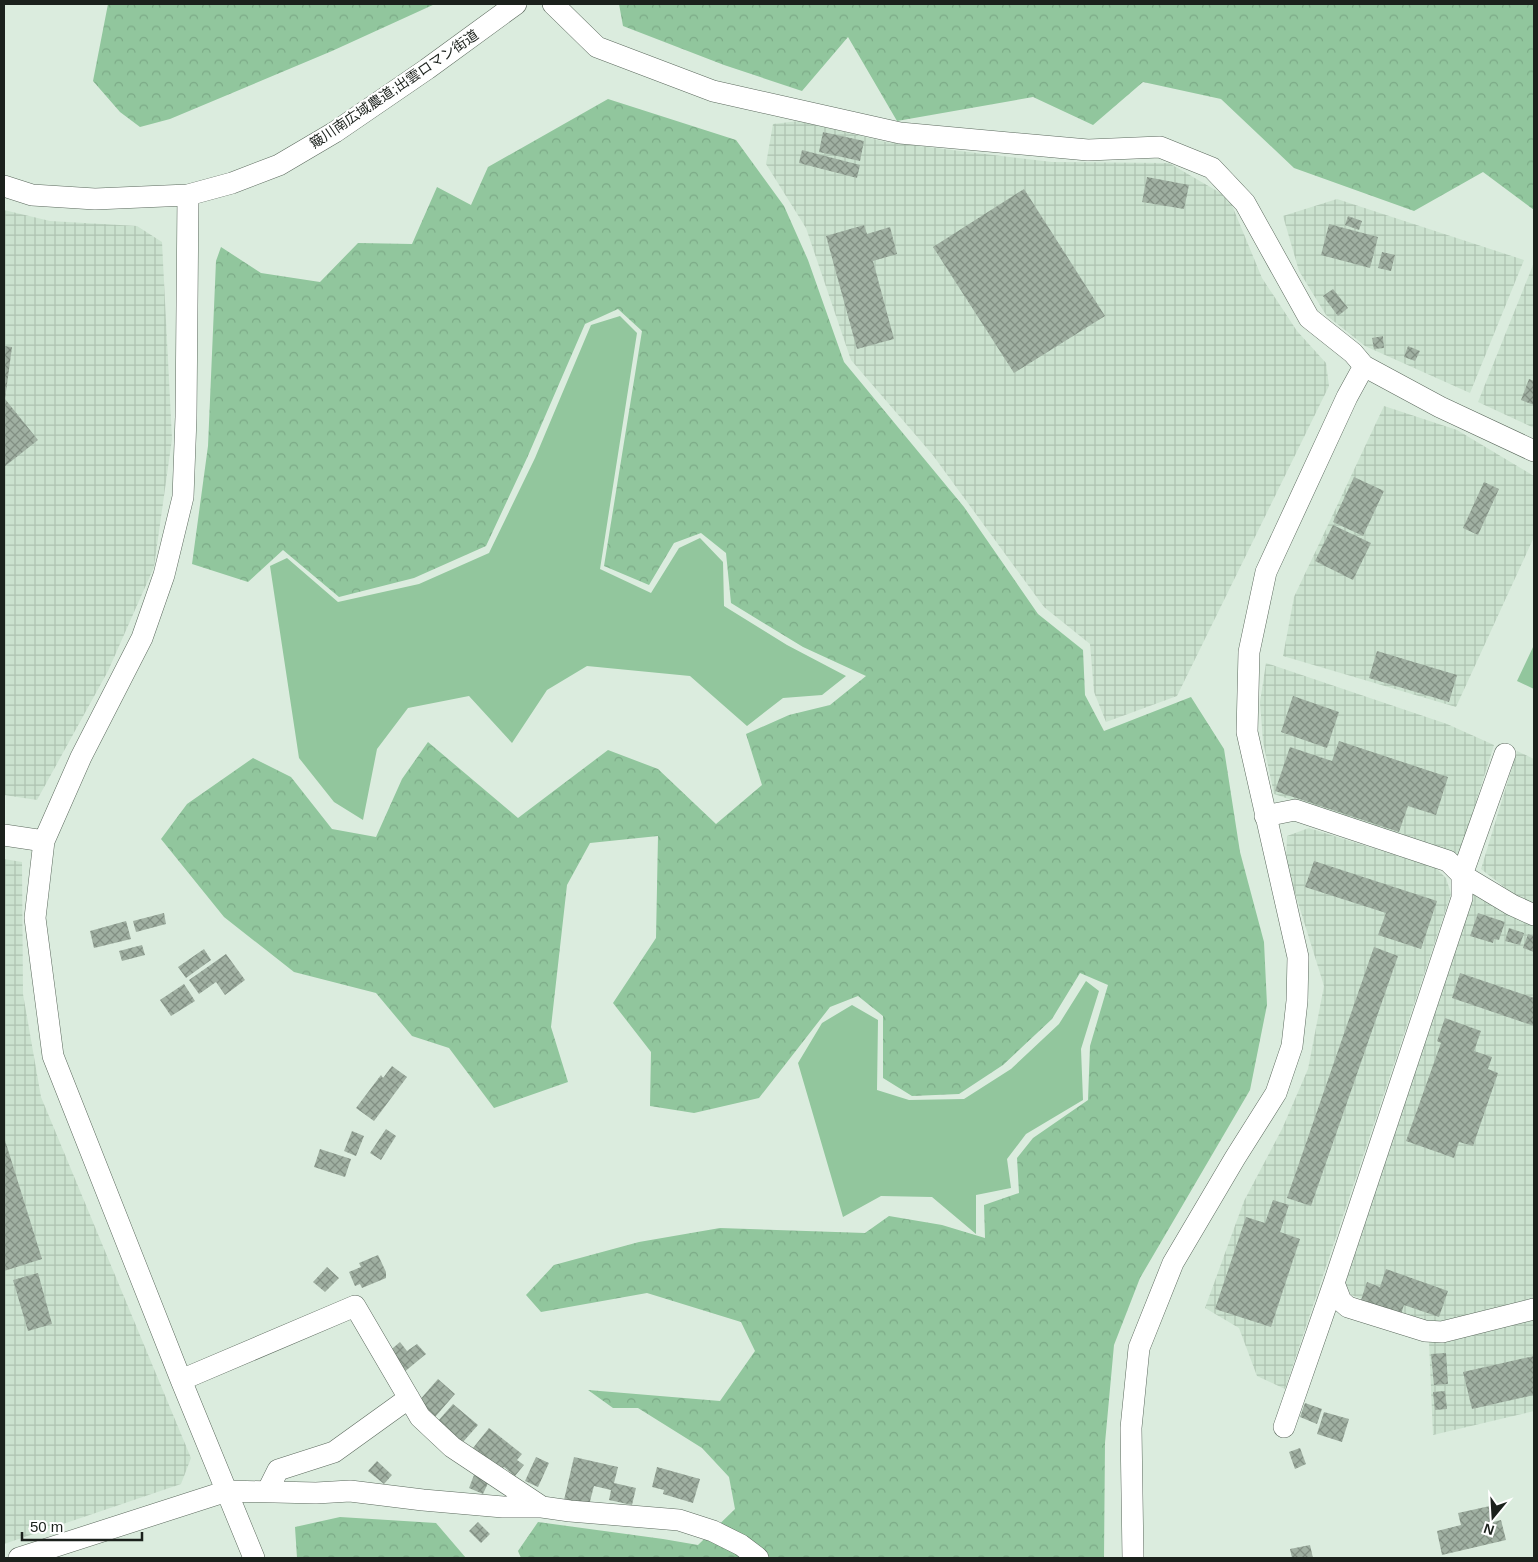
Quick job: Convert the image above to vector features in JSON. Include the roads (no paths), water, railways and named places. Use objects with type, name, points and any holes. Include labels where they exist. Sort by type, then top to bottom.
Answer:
[{"type":"street","name":"簸川南広域農道;出雲ロマン街道","points":[[4,186],[32,195],[95,199],[188,195],[232,183],[279,165],[335,132],[427,70],[516,4]]},
{"type":"street","points":[[553,4],[597,47],[713,91],[900,133],[1088,150],[1160,147],[1212,168],[1245,203],[1309,318],[1353,353],[1364,366],[1440,407],[1534,451]]},
{"type":"street","points":[[188,195],[186,417],[183,498],[164,575],[142,638],[82,757],[44,841],[34,918],[53,1056],[181,1380],[254,1558]]},
{"type":"street","points":[[1133,1558],[1131,1428],[1140,1348],[1173,1263],[1276,1093],[1292,1046],[1297,1001],[1298,957],[1247,732],[1249,652],[1266,572],[1339,415],[1364,366]]},
{"type":"street","points":[[1284,1426],[1334,1283],[1462,898],[1462,875],[1505,754]]},
{"type":"street","points":[[1265,816],[1295,810],[1448,861],[1462,875],[1534,915]]},
{"type":"street","points":[[4,835],[44,841]]},
{"type":"street","points":[[1334,1283],[1340,1301],[1348,1308],[1424,1331],[1442,1332],[1534,1309]]},
{"type":"street","points":[[181,1380],[355,1306],[420,1417],[452,1447],[542,1507]]},
{"type":"street","points":[[267,1492],[278,1470],[334,1452],[409,1398]]},
{"type":"street","points":[[19,1558],[227,1491],[316,1493],[350,1491],[432,1501],[503,1507],[542,1507],[680,1520],[713,1531],[741,1545],[758,1558]]}]
